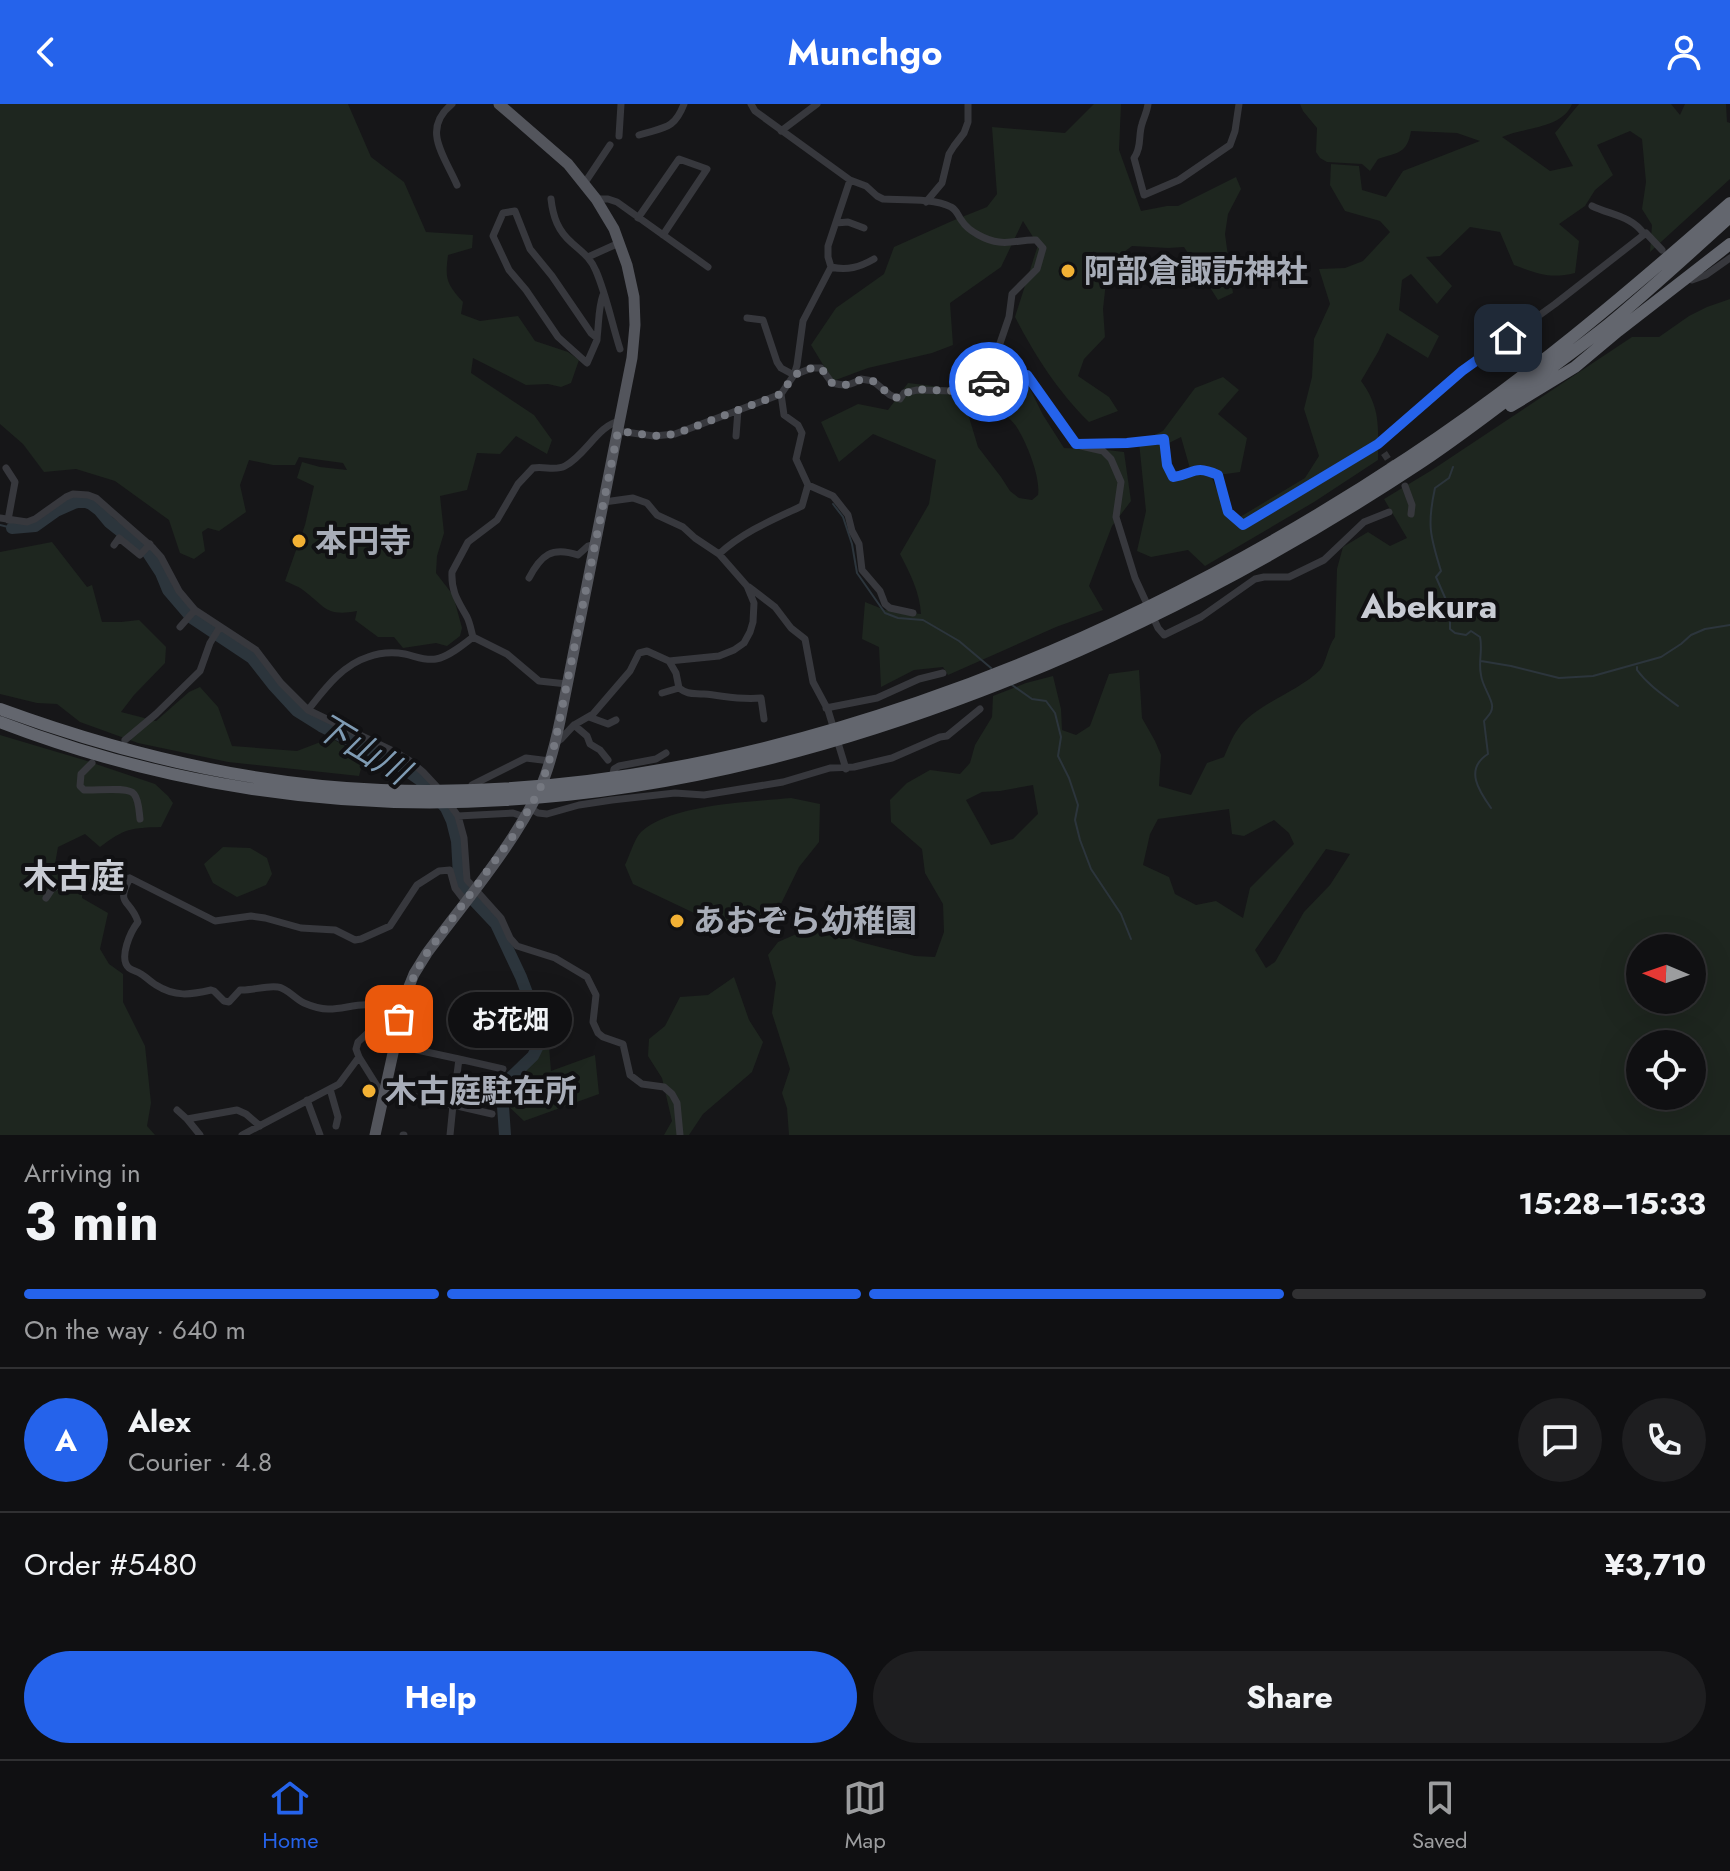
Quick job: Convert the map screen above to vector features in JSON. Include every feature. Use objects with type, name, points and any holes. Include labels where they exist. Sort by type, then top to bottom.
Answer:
[{"type":"highway","points":[[660,776],[846,725],[937,696],[1116,621],[1260,548],[1399,464],[1488,401],[1555,351],[1730,203]]},
{"type":"highway","points":[[1459,436],[1608,324],[1730,217]]},
{"type":"highway","points":[[0,709],[103,744],[187,765],[383,796],[454,802],[572,794],[757,761],[849,736],[941,705],[1066,656],[1265,558],[1575,367],[1730,244]]},
{"type":"highway","points":[[0,722],[97,755],[189,779],[279,794],[383,796]]},
{"type":"main road","points":[[375,1135],[399,1019],[414,974],[527,813],[550,761],[632,358],[634,297],[614,229],[596,199],[568,164],[501,105]]},
{"type":"street","points":[[452,104],[437,121],[435,129],[437,141],[457,185]]},
{"type":"street","points":[[619,136],[621,104]]},
{"type":"street","points":[[639,135],[672,125],[684,104]]},
{"type":"street","points":[[747,318],[763,320],[777,362],[794,375],[821,368],[832,383],[843,386],[861,379],[873,381],[900,399],[904,393],[917,390],[953,391],[975,384],[999,382],[997,352],[1009,317],[1012,294],[1037,269],[1043,248],[1036,240],[998,243],[972,232],[950,206],[883,199],[866,186],[850,180],[781,131],[755,111],[751,104]]},
{"type":"street","points":[[781,131],[817,104]]},
{"type":"street","points":[[926,202],[942,183],[949,154],[964,133],[968,122],[968,104]]},
{"type":"street","points":[[1148,104],[1141,126],[1139,150],[1134,158],[1144,195],[1179,180],[1230,145],[1239,104]]},
{"type":"street","points":[[584,184],[610,145]]},
{"type":"street","points":[[638,218],[679,159],[707,169],[663,235]]},
{"type":"street","points":[[567,684],[539,681],[507,654],[473,637],[467,617],[455,597],[451,577],[463,550],[474,536],[497,520],[518,484],[533,468],[563,468],[613,422],[654,436],[666,436],[781,394],[794,375],[803,321],[831,267],[828,246],[850,180]]},
{"type":"street","points":[[551,199],[558,226],[567,239],[588,257],[597,272],[620,349]]},
{"type":"street","points":[[596,199],[617,202],[708,267]]},
{"type":"street","points":[[1592,206],[1638,225],[1662,250]]},
{"type":"street","points":[[597,338],[530,249],[515,211],[503,213],[493,236],[503,259],[558,337],[587,363],[597,338],[603,295]]},
{"type":"street","points":[[836,223],[848,222],[864,228]]},
{"type":"street","points":[[1076,444],[1164,439],[1167,465],[1173,477],[1205,470],[1218,475],[1228,512],[1243,525],[1378,444],[1462,371],[1555,304],[1644,234]]},
{"type":"street","points":[[588,257],[619,243]]},
{"type":"street","points":[[1692,280],[1706,275],[1730,258]]},
{"type":"street","points":[[831,267],[841,270],[862,266],[874,259]]},
{"type":"street","points":[[999,375],[1027,375],[1076,444],[1103,451],[1111,459],[1121,482],[1116,517],[1135,578],[1164,635],[1201,617],[1255,579],[1289,577],[1324,560],[1364,522],[1389,512]]},
{"type":"street","points":[[719,554],[753,529],[802,506],[808,485],[796,459],[801,429],[784,415],[781,394]]},
{"type":"street","points":[[736,436],[738,410]]},
{"type":"street","points":[[1378,444],[1384,453]]},
{"type":"street","points":[[6,468],[15,482],[4,519],[27,522],[73,494],[96,498],[147,548],[161,557],[194,611],[256,650],[281,683],[308,710],[410,761],[423,772],[458,816],[464,838],[469,896]]},
{"type":"street","points":[[808,485],[833,496],[848,515],[859,544],[862,570],[880,591],[885,604],[913,613]]},
{"type":"street","points":[[1405,486],[1412,505],[1411,514]]},
{"type":"street","points":[[604,502],[640,499],[657,515],[683,527],[719,554],[747,586],[775,607],[791,628],[805,639],[813,682],[827,709],[845,766]]},
{"type":"street","points":[[114,545],[119,538],[140,555],[147,548]]},
{"type":"street","points":[[529,578],[542,558],[558,551],[578,555],[595,544]]},
{"type":"street","points":[[555,743],[574,725],[589,717],[630,671],[639,653],[647,651],[669,661],[719,656],[744,643],[754,612],[747,586]]},
{"type":"street","points":[[180,627],[194,611]]},
{"type":"street","points":[[125,740],[200,671],[219,628]]},
{"type":"street","points":[[308,710],[334,679],[364,658],[394,653],[436,659],[473,637]]},
{"type":"street","points":[[669,661],[679,688]]},
{"type":"street","points":[[827,709],[877,698],[919,679],[943,673]]},
{"type":"street","points":[[662,693],[679,688],[690,694],[740,700],[761,698],[764,719]]},
{"type":"street","points":[[458,816],[547,814],[612,800],[675,793],[704,795],[783,782],[830,768],[892,758],[919,748],[947,736],[980,709]]},
{"type":"street","points":[[589,717],[608,724],[616,720]]},
{"type":"street","points":[[574,725],[608,760]]},
{"type":"street","points":[[612,800],[614,769],[656,759],[666,753]]},
{"type":"street","points":[[445,799],[526,758],[550,761]]},
{"type":"street","points":[[92,763],[81,774],[80,786],[84,790],[126,788],[134,792],[140,819]]},
{"type":"street","points":[[46,898],[52,889],[70,879],[130,878],[215,921],[251,916],[301,928],[335,930],[355,940],[390,926],[417,885],[439,871],[450,870],[455,888],[501,918],[517,946],[555,958],[587,977],[596,995],[593,1022],[598,1033],[623,1044],[630,1075],[635,1080],[664,1087],[672,1094],[677,1103],[680,1135]]},
{"type":"street","points":[[130,878],[123,898],[138,922],[130,933],[126,962],[129,968],[160,988],[188,996],[211,990],[229,1002],[240,990],[281,987],[304,1003],[322,1009],[376,1005],[386,1016]]},
{"type":"street","points":[[386,1016],[399,1019]]},
{"type":"street","points":[[386,1016],[358,1042],[356,1049],[379,1089],[492,1114]]},
{"type":"street","points":[[394,1045],[503,1069]]},
{"type":"street","points":[[242,1135],[339,1084],[359,1057]]},
{"type":"street","points":[[450,1135],[459,1059]]},
{"type":"street","points":[[330,1089],[338,1117],[336,1126]]},
{"type":"street","points":[[307,1100],[320,1135]]},
{"type":"street","points":[[177,1110],[200,1135]]},
{"type":"street","points":[[187,1119],[237,1110],[260,1126]]},
{"type":"shaded area","points":[[0,104],[348,104],[371,157],[404,182],[426,232],[473,235],[472,248],[448,255],[448,280],[463,302],[461,314],[480,321],[518,316],[535,341],[568,352],[579,360],[571,383],[561,387],[526,385],[473,358],[471,373],[534,415],[552,440],[547,454],[516,436],[500,454],[477,453],[467,490],[440,496],[444,533],[436,573],[453,595],[462,628],[460,636],[447,646],[436,643],[403,648],[394,637],[378,637],[355,620],[357,611],[332,611],[285,581],[305,525],[314,486],[297,478],[302,462],[347,470],[343,463],[299,457],[295,465],[249,460],[240,485],[246,512],[219,531],[208,528],[202,532],[205,551],[194,559],[180,553],[169,520],[115,481],[76,469],[44,472],[23,444],[0,424]]},
{"type":"shaded area","points":[[1094,104],[1121,104],[1119,150],[1141,211],[1178,206],[1236,177],[1241,189],[1228,214],[1225,234],[1233,293],[1218,300],[1184,247],[1132,246],[1108,264],[1103,309],[1105,337],[1084,359],[1078,376],[1109,397],[1118,411],[1089,422],[1048,372],[1015,317],[1038,245],[1023,221],[1001,267],[950,303],[953,345],[833,381],[811,345],[836,308],[884,274],[894,247],[987,207],[997,194],[992,127],[1065,133]]},
{"type":"shaded area","points":[[1300,104],[1572,104],[1567,112],[1551,123],[1502,137],[1550,171],[1573,166],[1555,133],[1579,104],[1671,104],[1680,115],[1685,104],[1726,104],[1727,122],[1730,123],[1730,179],[1650,252],[1652,225],[1642,209],[1646,182],[1642,139],[1630,131],[1597,145],[1613,175],[1595,190],[1585,206],[1559,224],[1579,241],[1575,273],[1544,275],[1514,265],[1500,232],[1470,227],[1440,256],[1426,257],[1452,286],[1437,304],[1411,274],[1402,280],[1399,310],[1439,336],[1428,358],[1387,333],[1361,381],[1375,409],[1378,460],[1205,566],[1188,550],[1151,557],[1137,551],[1146,511],[1139,442],[1163,431],[1195,388],[1223,377],[1239,390],[1218,414],[1247,438],[1240,472],[1211,476],[1221,499],[1240,517],[1305,478],[1319,456],[1304,409],[1312,377],[1314,339],[1330,304],[1319,269],[1345,268],[1363,261],[1390,232],[1380,221],[1345,211],[1330,185],[1331,164],[1359,166],[1362,190],[1386,197],[1403,171],[1480,141],[1457,133],[1411,131],[1404,148],[1378,159],[1370,171],[1362,164],[1327,162],[1320,158],[1316,152],[1317,128]],"holes":[[[1181,437],[1191,472],[1170,474],[1161,447]]]},
{"type":"shaded area","points":[[1730,299],[1730,1135],[789,1135],[787,1108],[782,1093],[790,1069],[772,1013],[776,983],[768,955],[778,942],[808,929],[832,932],[915,956],[935,957],[944,932],[943,904],[925,873],[922,849],[891,822],[890,800],[907,783],[930,770],[960,774],[970,763],[975,745],[992,717],[993,696],[1053,676],[1061,709],[1062,730],[1076,735],[1090,726],[1109,674],[1139,670],[1142,718],[1161,755],[1159,786],[1191,795],[1207,763],[1224,757],[1245,720],[1311,678],[1322,667],[1335,637],[1337,569],[1343,547],[1368,532],[1390,546],[1407,538],[1384,499],[1632,337],[1659,337],[1689,316]],"holes":[[[1033,785],[1038,814],[1013,839],[991,845],[966,800],[982,792]],[[1229,809],[1232,834],[1244,836],[1274,820],[1289,833],[1294,844],[1250,888],[1243,918],[1216,901],[1196,905],[1175,894],[1169,877],[1143,865],[1150,834],[1158,819]],[[1326,849],[1350,854],[1330,885],[1304,912],[1275,962],[1266,968],[1255,950]]]},
{"type":"shaded area","points":[[1025,379],[1064,448],[1124,452],[1131,501],[1112,526],[1089,586],[1103,610],[1056,627],[948,675],[943,667],[914,670],[881,687],[879,647],[862,639],[865,602],[885,610],[921,614],[917,591],[900,554],[929,504],[936,460],[873,434],[839,462],[821,422],[858,404],[888,410],[908,383],[974,391]],"holes":[[[996,407],[1016,426],[1032,459],[1038,487],[1038,495],[1032,500],[1019,498],[1010,491],[978,447],[969,417]]]},
{"type":"shaded area","points":[[52,542],[87,587],[92,585],[102,622],[139,620],[166,647],[165,663],[121,712],[156,721],[189,692],[200,687],[218,707],[232,746],[297,751],[331,738],[364,757],[359,776],[228,762],[138,743],[80,722],[57,704],[37,703],[0,694],[0,552]]},
{"type":"shaded area","points":[[0,735],[155,784],[173,803],[161,827],[129,830],[100,847],[85,834],[58,847],[55,864],[62,871],[83,873],[82,898],[108,913],[100,949],[109,964],[123,974],[123,1002],[145,1046],[151,1103],[147,1126],[155,1135],[0,1135]]},
{"type":"shaded area","points":[[791,798],[820,804],[819,842],[799,867],[777,912],[749,922],[713,922],[633,884],[625,865],[641,832],[654,823],[671,815],[712,806]]},
{"type":"shaded area","points":[[223,847],[250,848],[267,858],[272,874],[266,885],[237,897],[213,883],[204,864]]},
{"type":"shaded area","points":[[734,977],[749,1020],[763,1042],[752,1072],[703,1114],[689,1135],[664,1135],[672,1121],[662,1078],[648,1056],[649,1039],[665,1026],[680,997],[708,995]]},
{"type":"shaded area","points":[[548,1035],[551,1071],[595,1055],[599,1094],[524,1121],[505,1103],[518,1062]]},
{"type":"waterway","points":[[1453,467],[1449,478],[1435,488],[1431,511],[1431,530],[1441,571],[1436,577],[1450,609],[1450,629],[1466,635],[1471,631],[1480,637],[1481,675],[1492,707],[1484,721],[1488,754],[1475,773],[1478,787],[1491,808]]},
{"type":"waterway","name":"下山川","points":[[12,528],[35,526],[74,503],[83,501],[91,504],[148,553],[168,590],[192,618],[252,658],[297,711],[396,763],[423,782],[446,808],[457,841],[463,889],[496,924],[539,1025],[538,1046],[533,1056],[505,1083],[502,1092],[505,1135]]},
{"type":"waterway","points":[[833,504],[843,517],[857,573],[885,613],[898,618],[923,620],[959,641],[991,668]]},
{"type":"waterway","name":"下山川","points":[[0,525],[12,528]]},
{"type":"waterway","points":[[1481,661],[1559,678],[1593,676],[1661,657],[1691,635],[1730,625]]},
{"type":"waterway","points":[[1637,667],[1651,685],[1678,706]]},
{"type":"waterway","points":[[1012,685],[1032,699],[1046,701],[1055,713],[1061,737],[1058,756],[1078,805],[1075,820],[1080,840],[1091,869],[1121,914],[1131,939]]},
{"type":"tunnel","points":[[1384,453],[1394,468]]},
{"type":"way so far","points":[[399,1019],[414,974],[516,832],[547,772],[618,431],[654,436],[675,434],[781,394],[794,375],[812,368],[821,368],[832,383],[843,386],[861,379],[873,381],[900,399],[904,393],[917,390],[953,391],[989,382]]},
{"type":"place","name":"阿部倉諏訪神社","points":[[1068,271]]},
{"type":"place","name":"本円寺","points":[[299,541]]},
{"type":"place","name":"あおぞら幼稚園","points":[[677,921]]},
{"type":"place","name":"お花畑","points":[[399,1019]]},
{"type":"place","name":"木古庭駐在所","points":[[369,1091]]},
{"type":"district","name":"Abekura","points":[[1429,606]]},
{"type":"district","name":"木古庭","points":[[74,876]]},
{"type":"route","points":[[989,382],[999,382],[999,375],[1027,375],[1076,444],[1164,439],[1167,465],[1173,477],[1205,470],[1218,475],[1228,512],[1243,525],[1378,444],[1462,371],[1508,338]]}]
